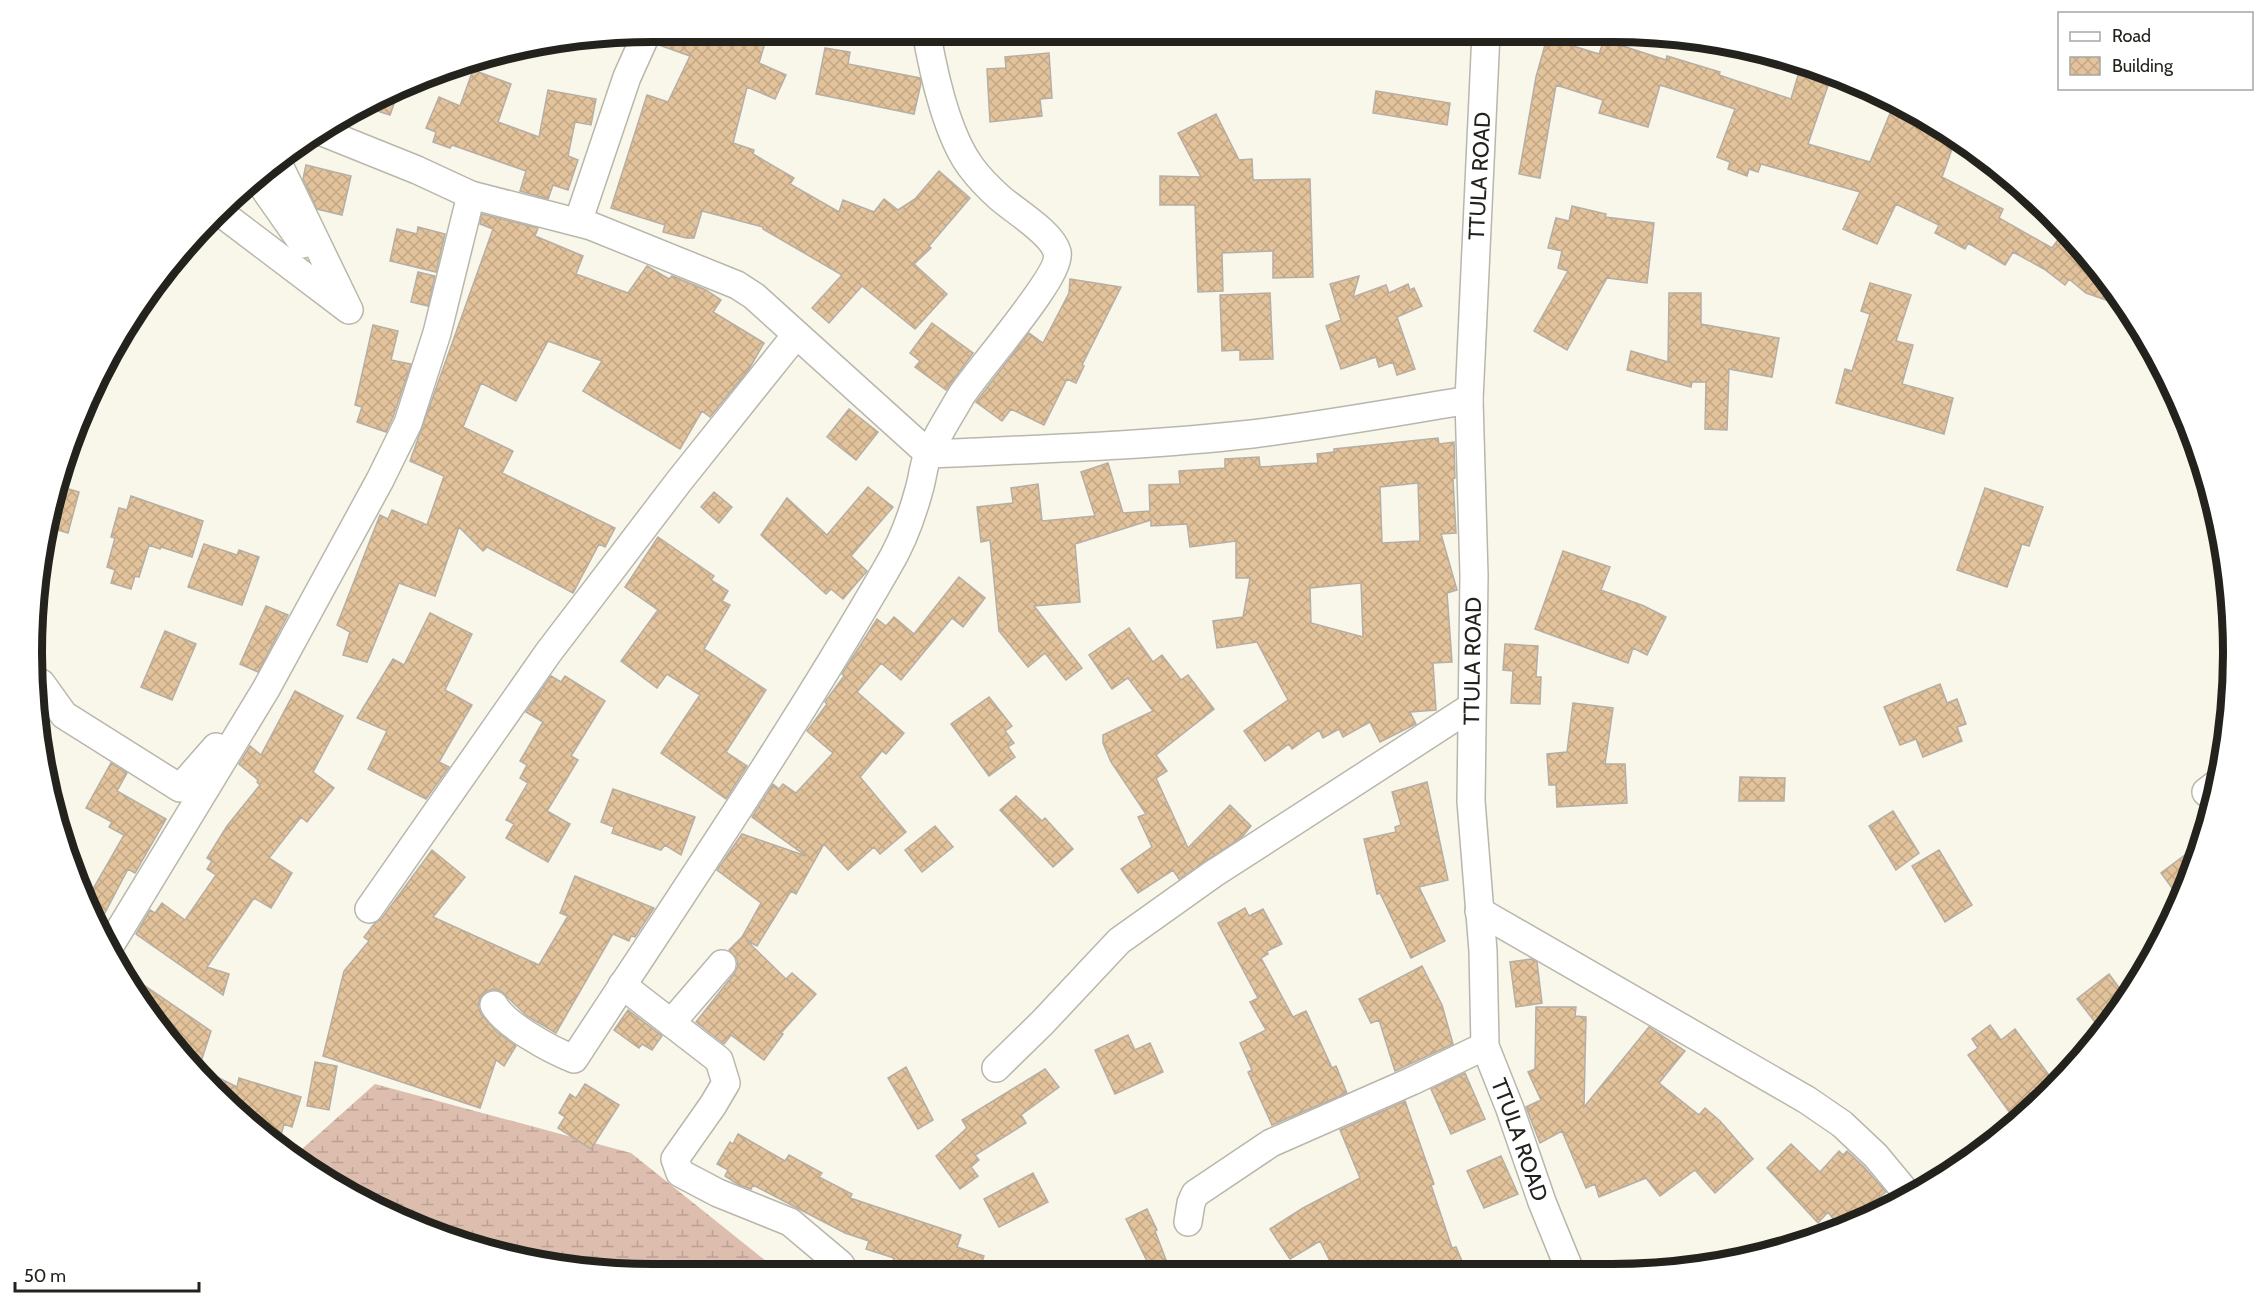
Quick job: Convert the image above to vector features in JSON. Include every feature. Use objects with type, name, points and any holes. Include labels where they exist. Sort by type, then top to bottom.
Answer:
[{"type":"street","points":[[578,222],[627,77],[643,42]]},
{"type":"street","points":[[494,1005],[500,1015],[555,1052],[574,1059],[812,693],[889,565],[919,492],[929,454],[962,395],[1051,275],[1057,263],[1057,252],[1051,240],[999,197],[970,166],[955,137],[934,76],[928,42]]},
{"type":"street","name":"TTULA ROAD","points":[[1486,42],[1469,400],[1474,575],[1471,801],[1483,951],[1485,1046],[1567,1264]]},
{"type":"street","points":[[330,135],[417,170],[471,195],[578,222],[737,285],[754,296],[929,454],[1131,444],[1251,434],[1350,421],[1469,400]]},
{"type":"street","points":[[281,168],[349,310]]},
{"type":"street","points":[[261,185],[349,310]]},
{"type":"street","points":[[114,939],[266,689],[380,480],[408,423],[437,333],[471,195]]},
{"type":"street","points":[[226,217],[349,310]]},
{"type":"street","points":[[369,909],[548,653],[680,480],[796,335]]},
{"type":"street","points":[[43,686],[64,715],[180,788],[266,689]]},
{"type":"street","points":[[996,1068],[1119,941],[1213,874],[1472,707]]},
{"type":"street","points":[[1479,911],[1807,1100],[1842,1124],[1876,1156],[1904,1190]]},
{"type":"street","points":[[671,1023],[722,964]]},
{"type":"street","points":[[622,985],[719,1060],[726,1083],[675,1159],[680,1173],[718,1193],[790,1222],[840,1264]]},
{"type":"street","points":[[1188,1222],[1195,1194],[1271,1143],[1485,1046]]},
{"type":"green space","points":[[375,1084],[631,1153],[770,1264],[613,1263],[573,1259],[495,1243],[457,1232],[383,1201],[347,1182],[300,1151]]},
{"type":"building","points":[[660,42],[765,42],[759,63],[786,75],[775,99],[747,87],[733,143],[754,150],[753,154],[794,178],[790,184],[839,212],[843,200],[874,212],[884,199],[898,210],[915,199],[939,171],[970,198],[929,246],[931,248],[914,264],[947,294],[915,329],[862,286],[829,323],[812,308],[842,275],[763,227],[702,211],[694,238],[686,238],[663,232],[665,225],[611,208],[647,95],[668,102],[690,56],[659,45]]},
{"type":"building","points":[[1546,42],[1560,42],[1599,54],[1603,42],[1610,42],[1666,60],[1667,56],[1720,72],[1719,75],[1791,99],[1799,71],[1808,74],[1829,82],[1808,144],[1870,162],[1891,111],[1900,114],[1953,146],[1942,177],[2003,209],[1999,218],[2052,248],[2059,238],[2097,281],[2112,302],[2086,293],[2069,279],[2065,285],[2044,269],[2013,252],[2005,265],[1968,243],[1965,249],[1935,233],[1939,225],[1896,204],[1877,244],[1843,229],[1860,192],[1761,164],[1758,172],[1749,169],[1747,176],[1728,169],[1730,162],[1717,157],[1735,109],[1660,85],[1648,127],[1599,113],[1603,100],[1556,85],[1540,178],[1519,174],[1536,77]]},
{"type":"building","points":[[825,48],[850,52],[848,64],[920,78],[921,83],[914,114],[816,94]]},
{"type":"building","points":[[1049,53],[1052,98],[1040,99],[1042,116],[990,122],[987,69],[1006,68],[1005,57]]},
{"type":"building","points":[[473,70],[511,84],[498,122],[539,137],[548,90],[596,99],[591,125],[575,122],[568,156],[578,160],[568,190],[553,185],[548,199],[520,191],[526,171],[452,145],[450,148],[433,142],[436,132],[426,128],[439,97],[460,106]]},
{"type":"building","points":[[1376,91],[1450,103],[1447,125],[1373,113]]},
{"type":"building","points":[[396,99],[390,115],[374,110]]},
{"type":"building","points":[[1216,114],[1239,160],[1252,159],[1253,180],[1310,179],[1313,277],[1273,278],[1273,251],[1222,253],[1223,291],[1198,292],[1195,205],[1160,205],[1160,176],[1201,177],[1178,133]]},
{"type":"building","points":[[306,165],[351,176],[342,215],[317,209],[303,179]]},
{"type":"building","points":[[1572,206],[1606,214],[1605,217],[1654,223],[1647,283],[1607,278],[1567,350],[1534,331],[1568,271],[1558,268],[1562,251],[1548,248],[1556,218],[1569,221]]},
{"type":"building","points":[[482,214],[538,228],[535,236],[583,256],[576,274],[628,293],[647,266],[669,279],[672,276],[706,290],[721,300],[713,312],[764,343],[749,369],[710,417],[702,411],[680,449],[583,391],[602,361],[548,341],[516,401],[481,383],[463,427],[513,451],[502,473],[615,528],[605,547],[599,544],[573,593],[487,547],[483,551],[459,527],[435,596],[399,583],[367,662],[343,655],[350,632],[337,625],[380,515],[388,519],[392,510],[427,525],[444,476],[410,461],[493,229],[480,224]]},
{"type":"building","points":[[418,227],[445,234],[436,272],[390,261],[397,229],[417,234]]},
{"type":"building","points":[[418,272],[435,276],[428,306],[411,302]]},
{"type":"building","points":[[1359,276],[1353,297],[1386,285],[1389,293],[1408,284],[1410,290],[1414,288],[1422,306],[1397,317],[1415,369],[1397,375],[1393,362],[1379,367],[1376,357],[1341,369],[1326,326],[1341,320],[1330,284]]},
{"type":"building","points":[[1070,279],[1121,287],[1082,365],[1084,366],[1076,383],[1067,379],[1044,425],[1011,409],[1002,421],[976,402],[1029,333],[1043,343],[1069,293]]},
{"type":"building","points":[[1870,283],[1911,295],[1896,341],[1913,345],[1902,384],[1953,398],[1944,434],[1836,403],[1845,369],[1852,371],[1870,314],[1861,311]]},
{"type":"building","points":[[1270,293],[1273,359],[1240,360],[1240,350],[1222,351],[1220,295]]},
{"type":"building","points":[[1669,293],[1701,293],[1701,324],[1779,338],[1772,377],[1729,369],[1727,430],[1705,429],[1706,382],[1692,382],[1691,387],[1627,370],[1631,351],[1668,362]]},
{"type":"building","points":[[932,323],[973,353],[946,390],[915,367],[920,361],[910,353]]},
{"type":"building","points":[[373,325],[398,331],[391,360],[411,364],[386,432],[357,422],[362,407],[355,405]]},
{"type":"building","points":[[849,409],[878,432],[856,460],[827,437]]},
{"type":"building","points":[[1438,438],[1439,444],[1454,442],[1455,478],[1453,479],[1456,533],[1441,534],[1457,590],[1447,593],[1452,662],[1433,663],[1436,710],[1410,712],[1416,724],[1380,742],[1370,722],[1343,737],[1339,729],[1323,738],[1319,730],[1292,749],[1289,744],[1265,761],[1244,731],[1288,700],[1257,642],[1217,648],[1213,621],[1243,617],[1250,578],[1236,578],[1236,541],[1190,547],[1187,524],[1151,526],[1151,520],[1075,544],[1080,602],[1034,606],[1082,668],[1066,680],[1045,653],[1028,667],[999,631],[990,540],[981,542],[977,507],[1013,503],[1011,488],[1038,484],[1042,521],[1095,516],[1081,472],[1108,463],[1123,513],[1150,511],[1149,485],[1180,484],[1179,471],[1225,468],[1225,459],[1259,457],[1260,467],[1318,463],[1317,454],[1334,452],[1334,449]],"holes":[[[1418,483],[1420,541],[1382,543],[1380,487]],[[1361,583],[1363,637],[1311,623],[1310,588]]]},
{"type":"building","points":[[868,487],[893,507],[851,556],[867,571],[843,599],[831,589],[826,594],[761,535],[787,498],[827,535]]},
{"type":"building","points":[[65,488],[79,492],[68,533],[55,529]]},
{"type":"building","points":[[1985,488],[2043,507],[2029,546],[2022,544],[2007,587],[1957,570]]},
{"type":"building","points":[[714,492],[732,507],[719,523],[701,507]]},
{"type":"building","points":[[131,496],[203,521],[192,557],[149,545],[139,577],[135,576],[131,589],[111,583],[115,570],[107,567],[115,538],[111,537],[119,508],[127,510]]},
{"type":"building","points":[[658,537],[714,576],[711,580],[728,591],[722,601],[730,605],[704,649],[766,690],[726,752],[747,766],[726,799],[661,753],[700,695],[667,674],[657,688],[621,661],[658,610],[625,587]]},
{"type":"building","points":[[204,544],[237,555],[239,550],[259,557],[242,605],[188,587]]},
{"type":"building","points":[[1563,551],[1610,567],[1601,590],[1666,617],[1647,655],[1633,648],[1628,663],[1535,629]]},
{"type":"building","points":[[959,577],[985,598],[963,627],[952,618],[901,680],[881,663],[857,692],[904,733],[886,754],[882,751],[860,777],[906,832],[880,854],[874,847],[848,870],[824,844],[796,894],[791,891],[757,946],[746,940],[786,979],[792,973],[816,994],[781,1033],[783,1034],[764,1060],[731,1035],[724,1044],[696,1022],[734,974],[738,966],[737,959],[729,950],[742,937],[761,903],[717,870],[742,834],[806,856],[752,817],[773,784],[779,789],[783,784],[796,793],[833,753],[807,731],[827,704],[825,702],[844,676],[842,674],[877,619],[886,626],[894,617],[914,634]]},
{"type":"building","points":[[266,606],[288,615],[258,672],[240,664]]},
{"type":"building","points":[[430,613],[472,634],[445,690],[472,705],[439,762],[449,767],[426,799],[368,769],[387,731],[357,718],[393,659],[404,665]]},
{"type":"building","points":[[1129,628],[1153,662],[1162,655],[1181,680],[1188,675],[1214,709],[1156,755],[1167,771],[1156,778],[1188,848],[1230,805],[1251,826],[1242,837],[1179,879],[1173,870],[1138,893],[1121,869],[1152,847],[1138,817],[1146,814],[1111,762],[1103,743],[1103,735],[1153,711],[1128,678],[1112,689],[1089,655]]},
{"type":"building","points":[[165,631],[196,644],[172,700],[141,687]]},
{"type":"building","points":[[1505,644],[1538,646],[1536,677],[1541,677],[1540,704],[1511,703],[1513,671],[1503,670]]},
{"type":"building","points":[[551,676],[561,682],[565,676],[605,701],[571,756],[578,760],[547,811],[570,824],[548,862],[506,838],[514,824],[506,820],[528,783],[520,778],[527,765],[520,761],[543,722],[526,712]]},
{"type":"building","points":[[1940,684],[1947,703],[1957,699],[1966,724],[1957,727],[1962,741],[1923,757],[1916,739],[1900,745],[1884,707]]},
{"type":"building","points":[[295,691],[343,716],[313,772],[334,788],[307,822],[301,817],[269,858],[292,873],[271,908],[254,898],[207,967],[229,974],[223,995],[136,934],[150,910],[155,913],[162,903],[185,920],[216,875],[207,869],[212,861],[207,858],[227,826],[260,785],[258,780],[239,764],[250,746],[261,755]]},
{"type":"building","points":[[989,697],[1012,726],[1005,731],[1014,743],[1008,747],[1015,757],[989,776],[951,724]]},
{"type":"building","points":[[1573,703],[1613,708],[1605,764],[1625,764],[1627,803],[1557,807],[1556,785],[1549,785],[1547,754],[1567,752]]},
{"type":"building","points":[[111,763],[127,773],[117,791],[166,819],[135,873],[128,869],[103,917],[91,892],[124,835],[109,827],[112,822],[86,808]]},
{"type":"building","points":[[1740,777],[1785,778],[1784,801],[1739,801]]},
{"type":"building","points":[[1427,782],[1448,880],[1419,887],[1445,941],[1411,958],[1380,893],[1377,894],[1364,839],[1396,832],[1395,827],[1401,825],[1392,792]]},
{"type":"building","points":[[613,789],[695,817],[681,855],[665,845],[661,850],[612,833],[614,827],[601,822]]},
{"type":"building","points":[[1016,796],[1042,821],[1045,818],[1073,849],[1053,867],[1000,810]]},
{"type":"building","points":[[1893,811],[1919,853],[1896,870],[1869,826]]},
{"type":"building","points":[[935,826],[953,847],[922,872],[905,850]]},
{"type":"building","points":[[432,850],[465,877],[433,917],[539,965],[568,916],[560,913],[575,876],[654,908],[635,937],[631,936],[629,941],[613,934],[556,1033],[527,1016],[501,991],[493,989],[484,993],[478,1006],[481,1014],[497,1032],[516,1046],[504,1066],[496,1060],[480,1108],[323,1056],[344,971],[369,941],[364,937],[382,918]]},
{"type":"building","points":[[1939,850],[1972,905],[1945,922],[1912,866]]},
{"type":"building","points":[[2190,851],[2174,891],[2161,873]]},
{"type":"building","points":[[1245,908],[1249,916],[1263,909],[1282,944],[1267,951],[1268,954],[1261,958],[1293,1017],[1306,1011],[1332,1068],[1336,1066],[1347,1093],[1272,1125],[1248,1072],[1252,1070],[1240,1043],[1266,1030],[1250,1002],[1258,998],[1218,923]]},
{"type":"building","points":[[1531,959],[1537,962],[1542,1003],[1516,1007],[1510,962]]},
{"type":"building","points":[[1422,966],[1442,1005],[1453,1044],[1395,1071],[1379,1020],[1371,1023],[1359,999]]},
{"type":"building","points":[[2109,974],[2121,990],[2097,1025],[2077,999]]},
{"type":"building","points":[[138,981],[211,1031],[201,1063],[168,1025]]},
{"type":"building","points":[[1536,1007],[1576,1007],[1575,1016],[1586,1017],[1584,1107],[1649,1027],[1685,1051],[1659,1083],[1699,1115],[1705,1108],[1720,1121],[1753,1159],[1715,1193],[1695,1170],[1660,1196],[1646,1178],[1599,1197],[1595,1184],[1586,1188],[1562,1131],[1540,1143],[1526,1107],[1541,1100],[1528,1072],[1535,1069]]},
{"type":"building","points":[[628,1010],[662,1036],[652,1050],[642,1044],[639,1048],[614,1030]]},
{"type":"building","points":[[1990,1025],[2001,1040],[2015,1029],[2051,1078],[2011,1115],[1968,1055],[1978,1048],[1972,1039]]},
{"type":"building","points":[[1128,1035],[1135,1050],[1150,1043],[1163,1072],[1115,1094],[1095,1050]]},
{"type":"building","points":[[315,1062],[337,1066],[329,1110],[307,1106]]},
{"type":"building","points":[[906,1067],[933,1120],[918,1129],[888,1078]]},
{"type":"building","points":[[1045,1069],[1059,1087],[1021,1115],[1026,1123],[975,1155],[979,1160],[971,1167],[978,1176],[960,1189],[936,1156],[967,1128],[962,1120]]},
{"type":"building","points":[[1465,1073],[1485,1119],[1451,1134],[1431,1089]]},
{"type":"building","points":[[211,1074],[237,1087],[239,1078],[301,1097],[292,1127],[284,1124],[280,1137]]},
{"type":"building","points":[[585,1084],[619,1105],[591,1149],[558,1128],[565,1117],[559,1113],[570,1094],[576,1098]]},
{"type":"building","points":[[1405,1101],[1434,1184],[1431,1185],[1452,1248],[1456,1247],[1463,1264],[1332,1264],[1320,1241],[1290,1259],[1270,1229],[1303,1208],[1360,1178],[1340,1130]]},
{"type":"building","points":[[738,1134],[785,1161],[789,1155],[822,1173],[819,1177],[852,1194],[850,1198],[961,1235],[957,1247],[984,1256],[981,1264],[892,1264],[894,1258],[866,1249],[869,1241],[845,1233],[753,1185],[751,1189],[725,1176],[728,1170],[717,1164],[730,1142],[733,1144]]},
{"type":"building","points":[[1791,1144],[1820,1172],[1839,1151],[1843,1155],[1847,1151],[1886,1192],[1865,1209],[1835,1221],[1828,1212],[1818,1223],[1767,1168]]},
{"type":"building","points":[[1501,1156],[1518,1194],[1484,1208],[1467,1171]]},
{"type":"building","points":[[1033,1173],[1048,1202],[999,1227],[984,1199]]},
{"type":"building","points":[[1147,1209],[1157,1230],[1155,1231],[1168,1264],[1148,1264],[1126,1219]]}]
